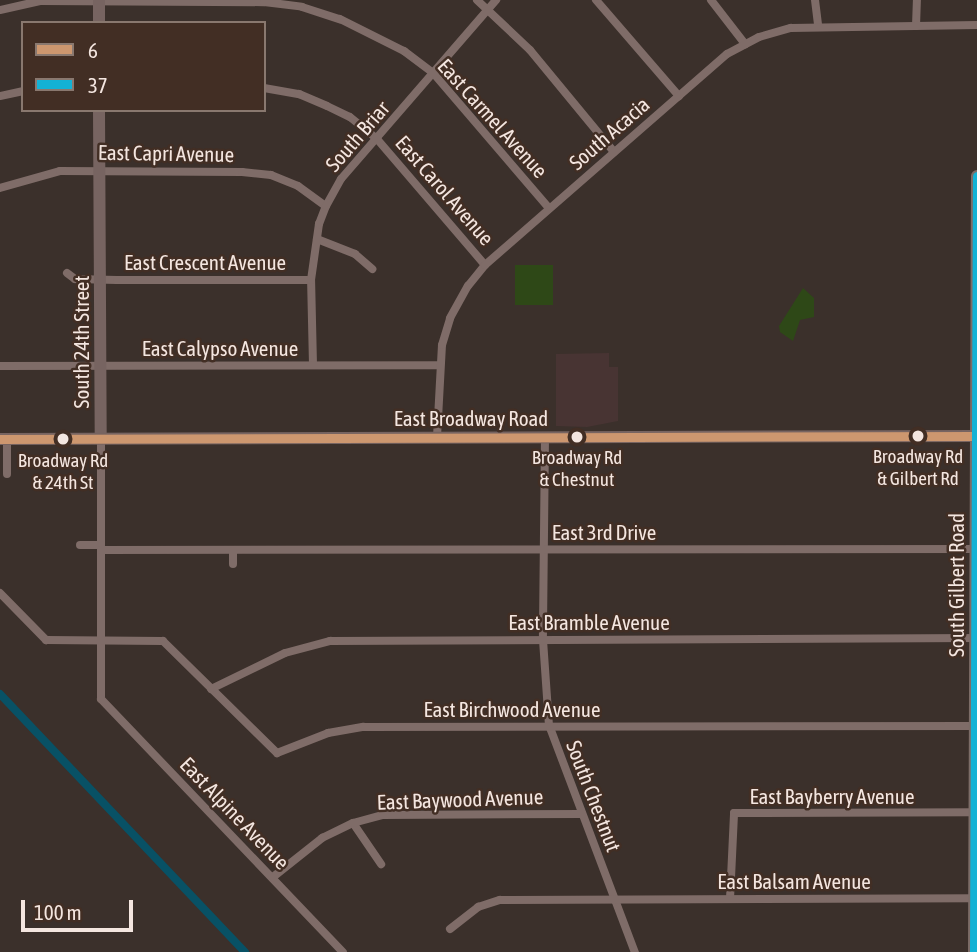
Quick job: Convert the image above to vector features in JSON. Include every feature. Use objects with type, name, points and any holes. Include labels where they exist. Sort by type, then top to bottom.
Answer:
[{"type":"main road","points":[[99,0],[99,21]]},
{"type":"main road","name":"South 24th Street","points":[[99,112],[101,438]]},
{"type":"main road","name":"South Gilbert Road","points":[[974,952],[977,176]]},
{"type":"main road","name":"East Broadway Road","points":[[4,439],[976,436]]},
{"type":"street","name":"East Carmel Avenue","points":[[0,10],[40,2],[99,0],[264,2],[302,7],[370,33],[404,51],[434,74],[549,208]]},
{"type":"street","points":[[477,0],[489,8],[538,60],[614,152]]},
{"type":"street","name":"South Briar","points":[[313,365],[311,279],[317,239],[326,206],[341,178],[496,0]]},
{"type":"street","points":[[596,0],[679,96]]},
{"type":"street","points":[[711,0],[745,44]]},
{"type":"street","points":[[815,0],[818,26]]},
{"type":"street","points":[[916,26],[917,0]]},
{"type":"street","name":"South Acacia","points":[[437,437],[440,365],[450,318],[457,302],[485,265],[727,54],[778,31],[818,26],[977,25]]},
{"type":"street","name":"East Carol Avenue","points":[[266,88],[299,94],[350,117],[377,139],[485,265]]},
{"type":"street","points":[[0,96],[21,91]]},
{"type":"street","name":"East Capri Avenue","points":[[0,188],[60,171],[98,169],[242,172],[271,176],[298,186],[326,206]]},
{"type":"street","points":[[317,239],[355,254],[372,269]]},
{"type":"street","name":"East Crescent Avenue","points":[[67,273],[75,279],[311,279]]},
{"type":"street","name":"East Calypso Avenue","points":[[0,366],[440,365]]},
{"type":"street","name":"South 24th Street","points":[[101,438],[101,699]]},
{"type":"street","name":"South Chestnut","points":[[545,438],[543,640],[549,725],[635,952]]},
{"type":"street","name":"East Broadway Road","points":[[4,439],[7,474]]},
{"type":"street","name":"East 3rd Drive","points":[[80,545],[101,548],[233,551],[975,549]]},
{"type":"street","points":[[233,551],[233,564]]},
{"type":"street","points":[[0,593],[46,640],[100,639]]},
{"type":"street","name":"East Bramble Avenue","points":[[211,689],[285,653],[330,641],[976,638]]},
{"type":"street","name":"East Birchwood Avenue","points":[[100,639],[163,641],[277,753],[328,733],[363,727],[975,726]]},
{"type":"street","name":"East Alpine Avenue","points":[[101,699],[343,952]]},
{"type":"street","name":"East Bayberry Avenue","points":[[730,899],[734,813],[974,812]]},
{"type":"street","name":"East Baywood Avenue","points":[[273,877],[322,838],[353,823],[382,815],[582,814]]},
{"type":"street","points":[[353,823],[381,863]]},
{"type":"street","name":"East Balsam Avenue","points":[[450,929],[478,907],[500,900],[974,898]]},
{"type":"shaded area","points":[[609,353],[609,367],[618,367],[618,421],[587,427],[556,426],[556,354]]},
{"type":"green space","points":[[515,265],[553,265],[553,305],[515,305]]},
{"type":"green space","points":[[803,288],[814,298],[814,317],[800,320],[793,341],[780,332],[779,326]]},
{"type":"waterway","points":[[0,694],[245,952]]},
{"type":"transit line","name":"37","points":[[974,952],[977,176]]},
{"type":"transit line","name":"6","points":[[0,439],[977,436]]},
{"type":"place","name":"Broadway Rd & Gilbert Rd","points":[[918,436]]},
{"type":"place","name":"Broadway Rd & Chestnut","points":[[577,437]]},
{"type":"place","name":"Broadway Rd & 24th St","points":[[63,439]]}]
